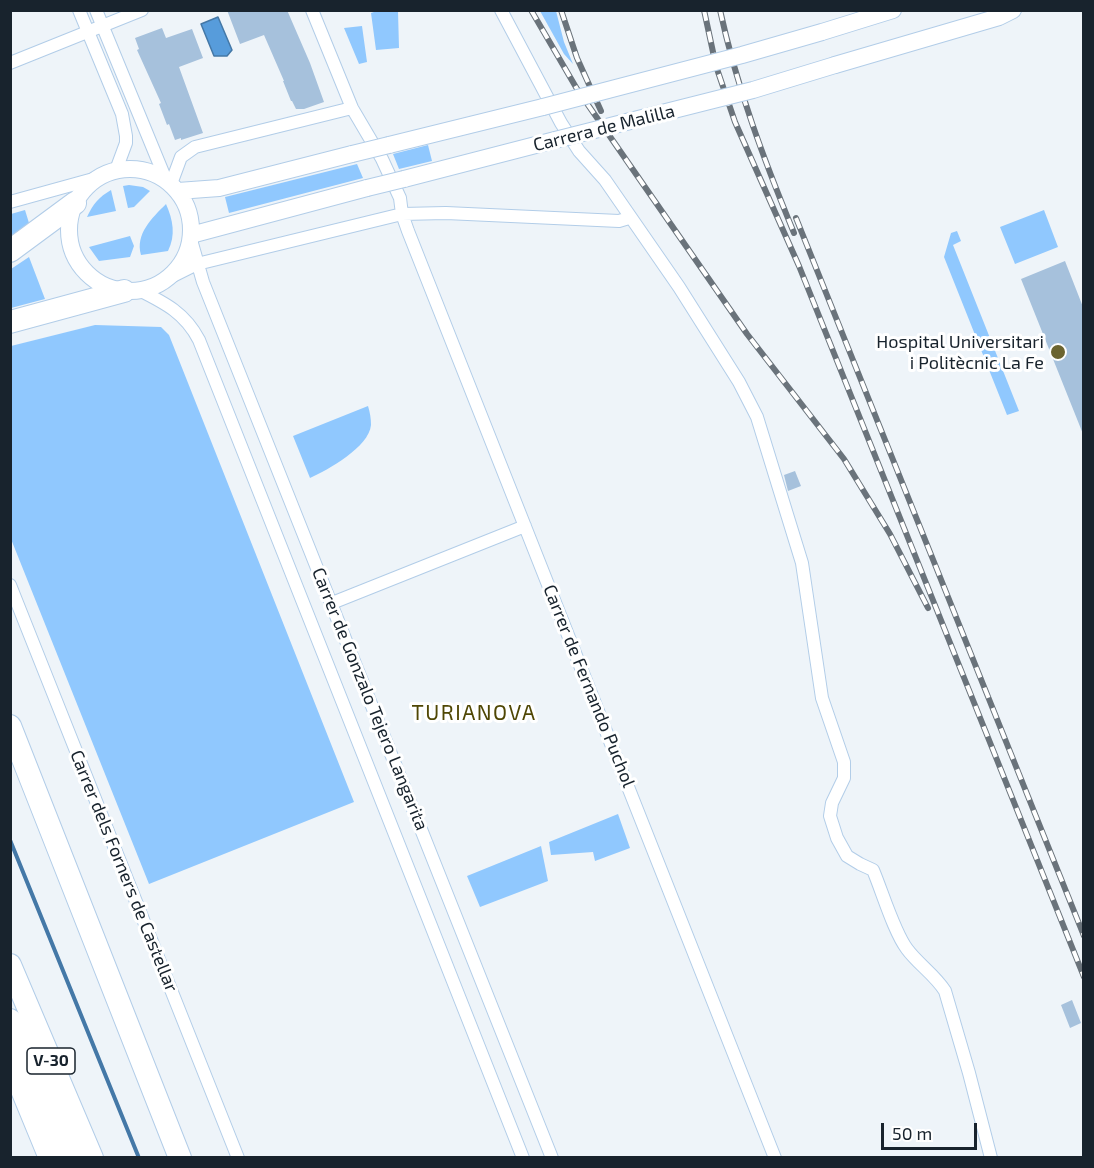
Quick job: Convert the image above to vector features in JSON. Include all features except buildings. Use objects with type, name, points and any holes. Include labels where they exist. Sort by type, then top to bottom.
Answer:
[{"type":"highway","points":[[10,251],[75,203]]},
{"type":"highway","points":[[10,322],[131,291]]},
{"type":"highway","points":[[10,726],[180,1158]]},
{"type":"highway","name":"V-30","points":[[10,965],[92,1158]]},
{"type":"highway","name":"V-30","points":[[10,1020],[70,1158]]},
{"type":"highway","points":[[10,1061],[50,1158]]},
{"type":"street","points":[[79,10],[122,114],[126,143],[116,170]]},
{"type":"street","points":[[96,10],[172,185],[186,204],[191,237],[179,267],[168,278]]},
{"type":"street","points":[[10,63],[142,10]]},
{"type":"street","name":"Carrer de Fernando Puchol","points":[[312,10],[352,108],[382,159],[400,198],[402,214],[775,1158]]},
{"type":"street","points":[[501,10],[561,123],[579,151],[605,180],[629,218],[679,287],[740,382],[757,417],[802,563],[822,698],[844,762],[844,778],[832,803],[830,816],[837,838],[847,856],[873,870],[900,938],[907,949],[945,991],[991,1158]]},
{"type":"street","name":"Carrera de Malilla","points":[[172,185],[219,188],[742,55],[893,10]]},
{"type":"street","name":"Carrera de Malilla","points":[[191,237],[404,178],[753,90],[999,17],[1013,10]]},
{"type":"street","points":[[172,185],[182,157],[195,147],[352,108]]},
{"type":"street","points":[[10,202],[97,178],[116,170],[134,168],[151,172],[172,185]]},
{"type":"street","points":[[97,178],[84,189],[75,203],[69,222],[70,241],[77,260],[89,275],[105,286],[131,291],[155,286],[197,264],[402,214],[446,213],[619,221],[629,218]]},
{"type":"street","name":"Carrer de Gonzalo Tejero Langarita","points":[[191,237],[197,264],[552,1158]]},
{"type":"street","name":"Carrer de Gonzalo Tejero Langarita","points":[[131,291],[166,304],[181,314],[199,340],[523,1158]]},
{"type":"street","points":[[332,603],[525,526]]},
{"type":"street","name":"Carrer dels Forners de Castellar","points":[[10,585],[238,1158]]},
{"type":"shaded area","points":[[398,11],[399,48],[376,50],[371,13]]},
{"type":"shaded area","points":[[540,11],[556,11],[564,42],[573,64],[564,54]]},
{"type":"shaded area","points":[[218,17],[232,50],[227,56],[214,56],[201,24]]},
{"type":"shaded area","points":[[362,26],[367,62],[359,64],[344,28]]},
{"type":"shaded area","points":[[428,145],[432,161],[399,169],[393,154]]},
{"type":"shaded area","points":[[357,164],[363,178],[229,213],[225,197]]},
{"type":"shaded area","points":[[123,186],[143,187],[150,191],[134,207],[128,208]]},
{"type":"shaded area","points":[[111,190],[116,211],[87,217],[97,201]]},
{"type":"shaded area","points":[[166,204],[173,228],[168,251],[141,255],[140,240],[143,233],[150,221]]},
{"type":"shaded area","points":[[25,210],[29,223],[11,236],[11,214]]},
{"type":"shaded area","points":[[1044,210],[1058,247],[1015,264],[1000,227]]},
{"type":"shaded area","points":[[957,231],[961,241],[953,245],[1019,411],[1007,415],[944,257],[951,233]]},
{"type":"shaded area","points":[[130,236],[134,246],[130,257],[99,261],[89,247]]},
{"type":"shaded area","points":[[29,257],[45,299],[11,308],[11,269]]},
{"type":"shaded area","points":[[95,325],[161,327],[169,335],[354,802],[149,884],[11,539],[11,346]]},
{"type":"shaded area","points":[[368,406],[371,425],[363,441],[337,464],[310,478],[293,436]]},
{"type":"shaded area","points":[[618,814],[630,848],[595,861],[593,852],[551,855],[549,842]]},
{"type":"shaded area","points":[[541,846],[548,881],[480,907],[467,876]]},
{"type":"waterway","points":[[10,840],[139,1158]]},
{"type":"railway","points":[[531,10],[577,89],[747,334],[844,459],[890,534],[928,608]]},
{"type":"railway","points":[[561,10],[577,58],[601,111]]},
{"type":"railway","points":[[704,10],[716,66],[735,122],[799,266],[1084,977]]},
{"type":"railway","points":[[720,10],[752,123],[794,233]]},
{"type":"railway","points":[[796,218],[1084,936]]},
{"type":"place","name":"Hospital Universitari i Politècnic La Fe","points":[[1058,352]]},
{"type":"district","name":"TURIANOVA","points":[[474,713]]}]
